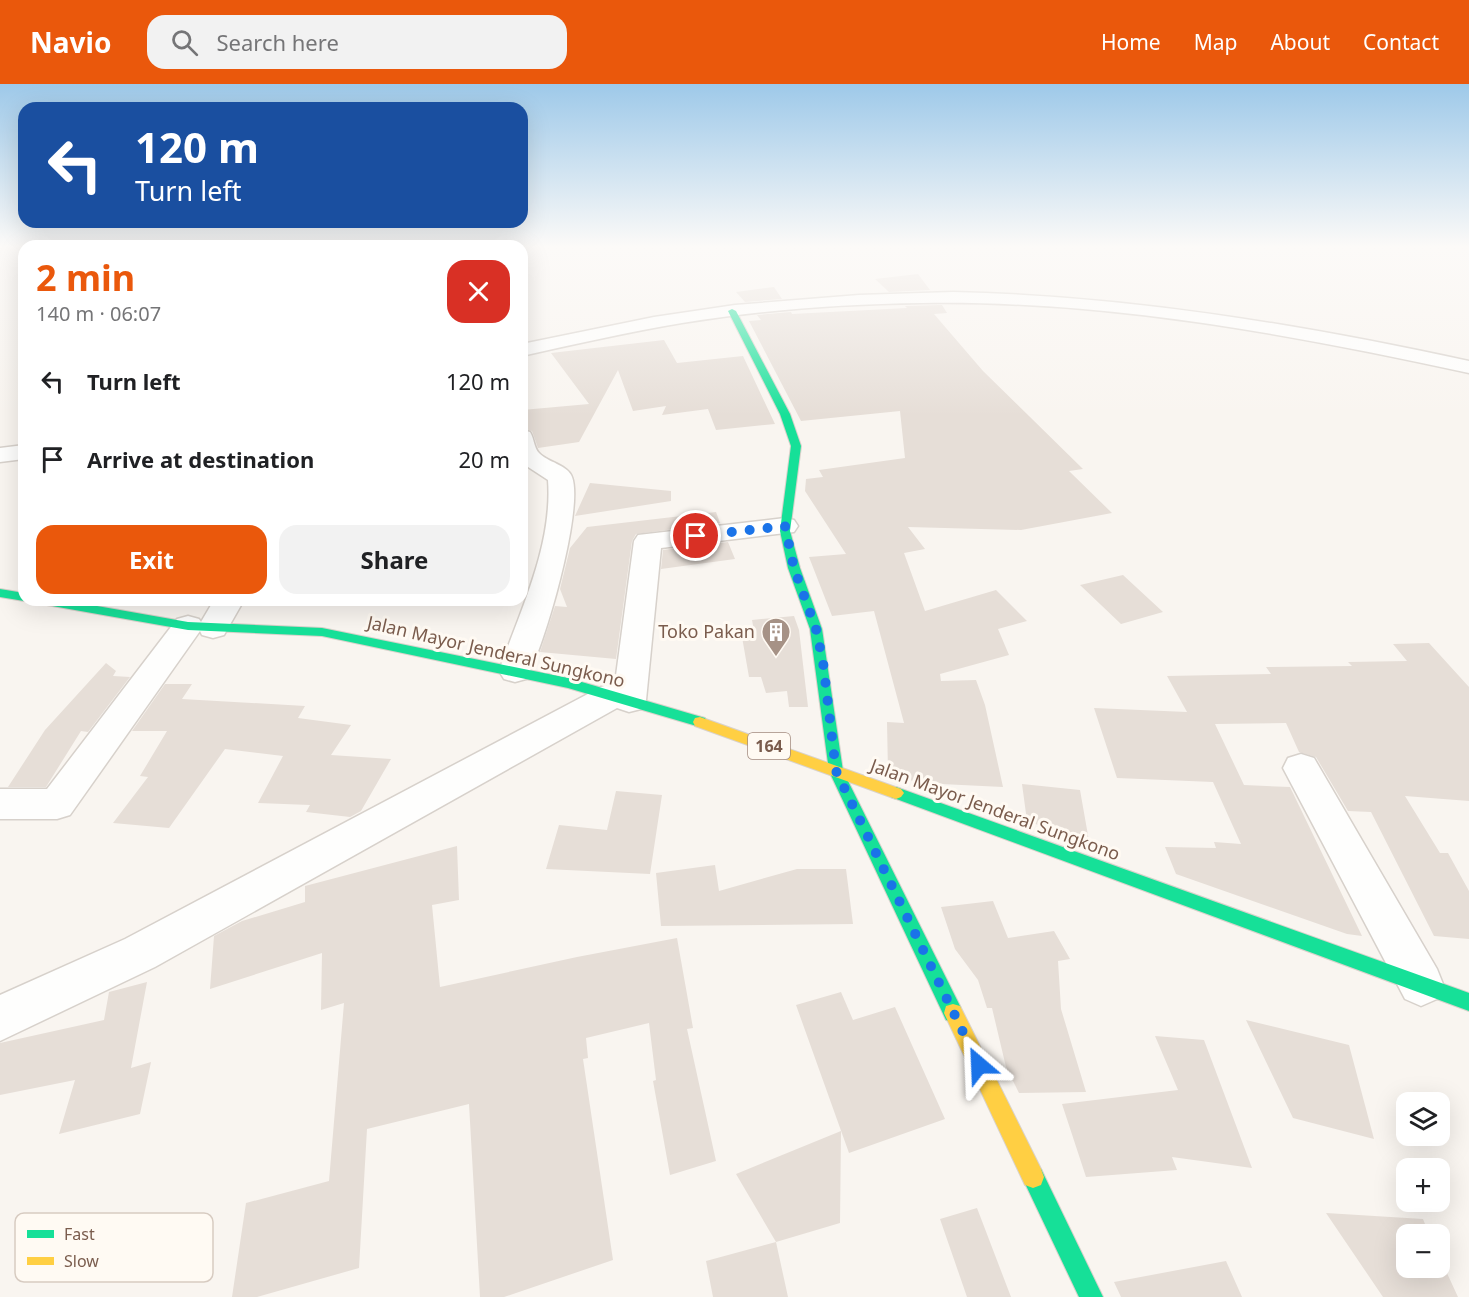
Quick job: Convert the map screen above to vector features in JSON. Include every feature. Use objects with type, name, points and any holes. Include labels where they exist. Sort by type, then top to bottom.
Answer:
[{"type":"street","points":[[528,349],[732,311],[830,304]]},
{"type":"street","points":[[1069,304],[1226,320],[1293,330],[1469,367]]},
{"type":"street","points":[[732,311],[785,414],[796,446],[785,526],[794,568],[816,629],[823,662],[836,771],[1091,1297]]},
{"type":"street","points":[[0,456],[18,453]]},
{"type":"street","points":[[515,671],[554,550],[563,490],[560,477],[528,457]]},
{"type":"street","points":[[0,1018],[140,953],[621,698],[648,542],[785,526]]},
{"type":"street","points":[[0,593],[18,596]]},
{"type":"street","name":"Jalan Mayor Jenderal Sungkono","points":[[76,606],[200,627],[322,632],[515,671],[621,698],[716,727],[1469,1002]]},
{"type":"street","points":[[0,804],[57,804],[200,627],[223,606]]},
{"type":"street","points":[[1301,768],[1421,984]]},
{"type":"building","points":[[942,305],[947,313],[934,314],[983,371],[1083,469],[1069,471],[1112,513],[1021,530],[908,527],[925,549],[904,553],[925,611],[996,590],[1027,621],[998,629],[1009,655],[940,674],[941,681],[976,680],[985,705],[1003,787],[941,784],[941,788],[929,787],[888,772],[887,722],[904,723],[874,611],[832,616],[809,557],[846,554],[805,491],[806,479],[823,477],[819,470],[905,458],[900,411],[801,421],[749,321],[761,320],[757,315],[791,312],[792,314]]},
{"type":"building","points":[[664,340],[677,363],[743,356],[775,424],[716,430],[708,409],[662,415],[666,406],[633,411],[618,370],[579,442],[538,448],[532,431],[528,430],[528,409],[589,404],[551,353]]},
{"type":"building","points":[[590,483],[671,491],[671,501],[575,516]]},
{"type":"building","points":[[716,512],[720,523],[636,534],[632,541],[616,659],[540,652],[555,606],[567,607],[560,589],[570,548],[587,527]]},
{"type":"building","points":[[728,542],[735,559],[661,569],[663,550]]},
{"type":"building","points":[[1123,575],[1163,612],[1121,624],[1080,585]]},
{"type":"building","name":"Toko Pakan","points":[[794,616],[799,630],[808,707],[789,707],[787,691],[766,693],[761,677],[749,677],[742,637],[755,636],[752,620]]},
{"type":"building","points":[[1429,643],[1469,687],[1469,801],[1405,796],[1440,853],[1448,853],[1469,891],[1469,939],[1434,936],[1371,812],[1348,811],[1316,757],[1299,752],[1286,723],[1215,724],[1244,785],[1290,787],[1362,936],[1347,934],[1176,874],[1165,847],[1216,848],[1214,842],[1241,844],[1213,782],[1117,778],[1094,708],[1187,712],[1167,676],[1271,674],[1266,667],[1352,666],[1348,662],[1407,661],[1393,644]]},
{"type":"building","points":[[106,663],[116,671],[113,676],[130,677],[88,732],[81,731],[46,787],[8,787],[45,730]]},
{"type":"building","points":[[165,684],[192,684],[182,699],[305,706],[298,718],[351,725],[331,755],[391,759],[361,811],[350,817],[306,812],[310,805],[258,803],[283,756],[225,749],[169,828],[113,823],[148,777],[140,776],[167,731],[132,731]]},
{"type":"building","points":[[1022,784],[1080,790],[1089,841],[1027,821]]},
{"type":"building","points":[[616,791],[662,795],[650,874],[546,869],[559,825],[607,830]]},
{"type":"building","points":[[457,846],[459,900],[432,905],[440,987],[677,938],[693,1028],[687,1029],[716,1161],[670,1175],[653,1081],[656,1080],[649,1023],[586,1038],[588,1058],[583,1059],[613,1260],[504,1297],[480,1297],[469,1104],[367,1129],[359,1268],[257,1297],[232,1297],[246,1203],[329,1181],[344,1003],[321,1010],[322,953],[210,989],[214,936],[242,921],[305,902],[305,886]]},
{"type":"building","points":[[715,865],[719,891],[797,869],[846,869],[853,924],[661,926],[656,873]]},
{"type":"building","points":[[993,901],[1008,938],[1054,931],[1070,959],[1058,961],[1061,1009],[1086,1092],[1019,1093],[1006,1067],[992,1008],[987,1008],[978,980],[955,949],[941,907]]},
{"type":"building","points":[[147,982],[131,1068],[151,1062],[140,1114],[59,1134],[75,1080],[0,1095],[0,1043],[104,1020],[109,992]]},
{"type":"building","points":[[841,992],[853,1020],[895,1007],[945,1119],[849,1153],[796,1005]]},
{"type":"building","points":[[1246,1020],[1349,1045],[1374,1139],[1293,1118]]},
{"type":"building","points":[[1155,1036],[1204,1040],[1252,1168],[1172,1157],[1177,1170],[1086,1177],[1062,1104],[1178,1090]]},
{"type":"building","points":[[841,1131],[840,1223],[776,1242],[736,1174]]},
{"type":"building","points":[[977,1208],[1011,1297],[967,1297],[940,1219]]},
{"type":"building","points":[[1326,1213],[1423,1219],[1425,1224],[1396,1224],[1396,1278],[1449,1278],[1458,1297],[1383,1297]]},
{"type":"building","points":[[776,1242],[788,1297],[713,1297],[706,1261]]},
{"type":"building","points":[[1226,1261],[1242,1297],[1121,1297],[1114,1282]]},
{"type":"traffic: fast","points":[[732,311],[785,414],[796,446],[785,531],[794,568],[816,629],[836,771],[953,1013]]},
{"type":"traffic: fast","points":[[0,593],[18,596]]},
{"type":"traffic: fast","points":[[75,606],[188,626],[322,632],[568,683],[700,722]]},
{"type":"traffic: fast","points":[[896,793],[1469,1002]]},
{"type":"traffic: fast","points":[[1033,1177],[1091,1297]]},
{"type":"traffic: slow","points":[[700,722],[896,793]]},
{"type":"traffic: slow","points":[[953,1013],[1033,1177]]},
{"type":"place","name":"Toko Pakan","points":[[776,658]]},
{"type":"route","points":[[696,536],[785,526],[794,568],[816,629],[823,662],[836,771],[979,1065]]}]
